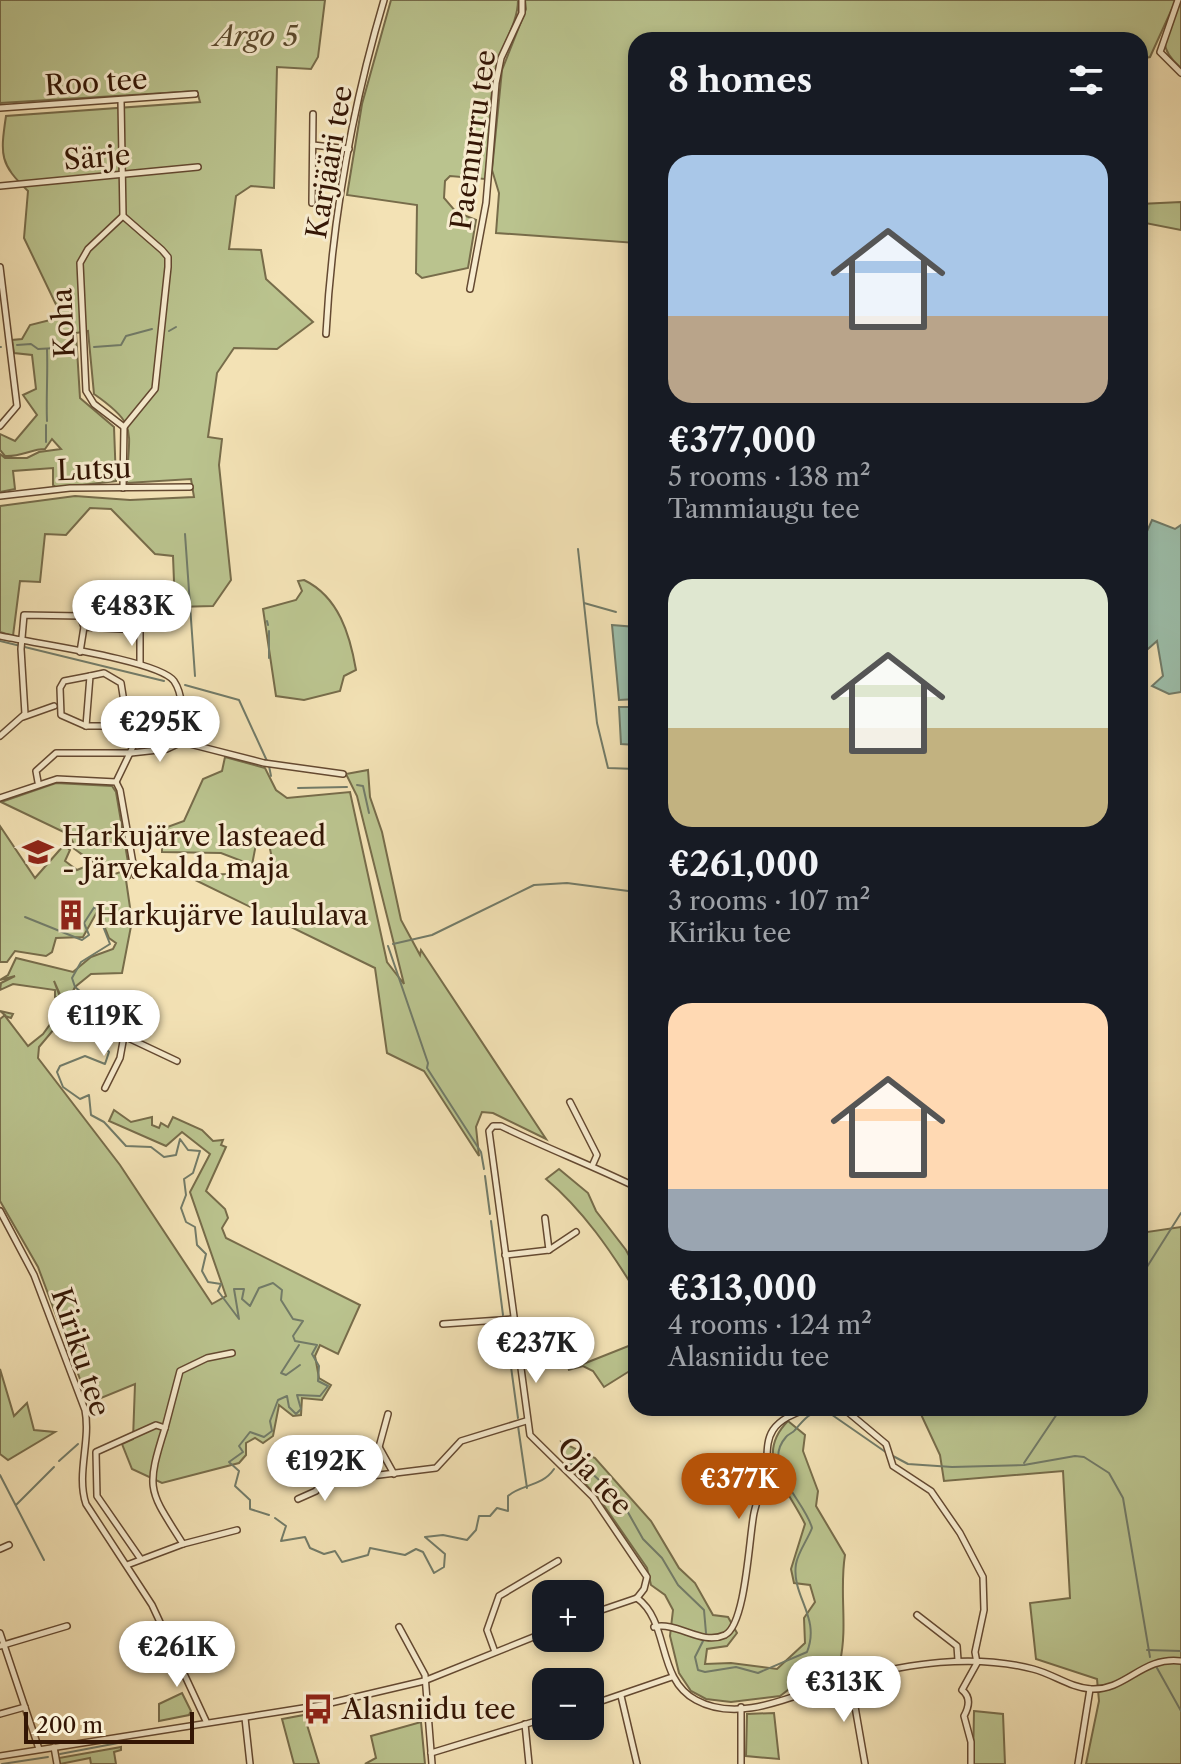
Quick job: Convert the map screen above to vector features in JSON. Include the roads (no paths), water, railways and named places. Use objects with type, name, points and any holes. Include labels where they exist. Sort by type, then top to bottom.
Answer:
[{"type":"street","name":"Karjääri tee","points":[[326,334],[358,96],[384,0]]},
{"type":"street","name":"Paemurru tee","points":[[470,289],[486,203],[496,83],[501,58],[522,13],[522,0]]},
{"type":"street","points":[[1178,0],[1160,52],[1181,73]]},
{"type":"street","name":"Roo tee","points":[[0,108],[195,94]]},
{"type":"street","points":[[121,101],[123,216],[168,257],[155,389],[124,427],[123,488]]},
{"type":"street","points":[[312,203],[313,114]]},
{"type":"street","points":[[313,145],[349,149]]},
{"type":"street","name":"Särje","points":[[0,186],[198,167]]},
{"type":"street","name":"Koha","points":[[123,216],[88,249],[80,263],[86,391],[94,404],[124,427]]},
{"type":"street","points":[[0,267],[17,406],[0,426]]},
{"type":"street","name":"Lutsu","points":[[0,496],[190,487]]},
{"type":"street","points":[[22,718],[25,714],[21,644],[24,615],[80,616],[84,627],[80,652]]},
{"type":"street","points":[[84,627],[140,630],[140,664]]},
{"type":"street","points":[[0,636],[21,644],[140,664],[166,674],[175,682],[182,709],[182,742]]},
{"type":"street","points":[[116,782],[135,742],[121,683],[104,673],[64,681],[60,688],[61,715],[86,726],[129,726]]},
{"type":"street","points":[[86,726],[90,676]]},
{"type":"street","points":[[0,736],[22,718],[54,706]]},
{"type":"street","points":[[38,782],[36,771],[56,753],[130,753],[167,749],[182,742],[264,763],[343,774]]},
{"type":"street","points":[[0,798],[38,782],[57,779],[116,782]]},
{"type":"street","points":[[116,782],[135,875]]},
{"type":"street","points":[[105,1088],[120,1058],[124,1036],[177,1061]]},
{"type":"street","points":[[570,1102],[597,1155],[593,1164],[628,1183]]},
{"type":"street","name":"Oja tee","points":[[593,1164],[552,1151],[501,1126],[493,1126],[489,1137],[526,1421],[536,1443],[593,1497],[637,1559],[647,1577],[644,1589],[637,1598]]},
{"type":"street","name":"Kiriku tee","points":[[0,1211],[34,1275],[85,1410],[87,1427],[82,1486],[86,1504],[127,1565],[173,1646],[206,1721]]},
{"type":"street","points":[[545,1218],[549,1250]]},
{"type":"street","points":[[505,1255],[549,1250],[576,1232]]},
{"type":"street","points":[[443,1324],[513,1319]]},
{"type":"street","points":[[183,1544],[153,1496],[153,1467],[180,1371],[207,1358],[232,1353]]},
{"type":"street","points":[[388,1414],[379,1447],[394,1474]]},
{"type":"street","points":[[654,1627],[666,1624],[709,1637],[722,1637],[731,1631],[745,1589],[746,1561],[766,1472],[768,1445],[773,1430],[789,1416]]},
{"type":"street","points":[[851,1416],[889,1454],[893,1466],[931,1491],[960,1533],[983,1577],[984,1610],[977,1659],[962,1690],[968,1697],[969,1708],[964,1716],[971,1742],[971,1764]]},
{"type":"street","points":[[335,1471],[355,1478],[436,1468],[461,1441],[526,1421]]},
{"type":"street","points":[[140,1558],[97,1496],[96,1452],[100,1447],[156,1425],[165,1428]]},
{"type":"street","points":[[298,1499],[316,1491],[326,1474],[379,1447]]},
{"type":"street","points":[[127,1565],[183,1544],[237,1530]]},
{"type":"street","points":[[0,1549],[9,1545]]},
{"type":"street","points":[[495,1652],[487,1630],[499,1596],[558,1561]]},
{"type":"street","points":[[604,1609],[637,1598],[648,1611],[672,1677],[697,1701],[718,1708],[779,1702],[850,1678],[958,1660],[977,1659],[1033,1669],[1090,1689],[1111,1686],[1153,1662],[1181,1661]]},
{"type":"street","points":[[917,1615],[957,1646],[958,1660]]},
{"type":"street","points":[[2,1646],[67,1626]]},
{"type":"street","points":[[399,1627],[425,1675],[432,1764]]},
{"type":"street","points":[[0,1633],[39,1749]]},
{"type":"street","points":[[0,1756],[206,1721],[284,1713],[424,1681],[532,1637]]},
{"type":"street","points":[[604,1701],[672,1677]]},
{"type":"street","points":[[850,1678],[865,1764]]},
{"type":"street","points":[[1078,1764],[1090,1689]]},
{"type":"street","points":[[621,1696],[637,1764]]},
{"type":"street","points":[[0,1714],[25,1707]]},
{"type":"street","points":[[741,1707],[741,1764]]},
{"type":"street","points":[[245,1718],[250,1764]]},
{"type":"street","points":[[431,1753],[532,1722]]},
{"type":"street","points":[[525,1724],[529,1764]]},
{"type":"street","points":[[54,1747],[57,1764]]},
{"type":"waterway","points":[[169,331],[176,327]]},
{"type":"waterway","points":[[94,347],[121,345],[126,336],[152,329]]},
{"type":"waterway","points":[[17,345],[31,344],[38,349],[76,347]]},
{"type":"waterway","points":[[47,349],[47,421]]},
{"type":"waterway","points":[[46,425],[46,442]]},
{"type":"waterway","points":[[185,534],[195,676]]},
{"type":"waterway","points":[[578,549],[597,723],[608,768],[628,769]]},
{"type":"waterway","points":[[584,603],[616,612]]},
{"type":"waterway","points":[[267,621],[268,625]]},
{"type":"waterway","points":[[269,631],[269,658]]},
{"type":"waterway","points":[[0,641],[164,681]]},
{"type":"waterway","points":[[185,685],[239,700],[267,761]]},
{"type":"waterway","points":[[269,766],[271,776]]},
{"type":"waterway","points":[[357,785],[363,786],[369,813]]},
{"type":"waterway","points":[[298,788],[347,787]]},
{"type":"waterway","points":[[393,944],[432,935],[534,885],[567,883],[628,891]]},
{"type":"waterway","points":[[25,917],[82,940],[89,935],[84,923],[95,906],[110,944],[81,962],[72,978],[75,987],[86,996],[85,1003],[76,1001],[77,1025],[87,1021],[86,1029],[109,1052],[105,1064],[85,1056],[60,1066],[57,1072],[63,1087],[80,1099],[89,1095],[91,1115],[104,1122],[126,1146],[151,1147],[164,1157],[176,1155],[180,1139],[188,1150],[200,1151],[193,1173],[184,1179],[186,1195],[181,1208],[186,1222],[195,1227],[197,1245],[206,1254],[202,1271],[208,1282],[221,1284],[218,1291],[239,1319],[234,1289],[244,1289],[242,1299],[250,1306],[259,1288],[273,1283],[282,1290],[281,1300],[293,1319],[303,1321],[293,1336],[295,1341],[317,1345],[312,1354],[319,1366],[318,1381],[328,1386],[320,1396],[297,1395],[301,1409],[296,1414],[289,1407],[287,1396],[278,1400],[270,1421],[272,1431],[264,1437],[250,1432],[239,1446],[243,1452],[229,1462],[239,1471],[235,1486],[250,1500],[250,1509],[269,1515]]},
{"type":"waterway","points":[[388,946],[428,1063],[427,1068],[481,1152],[484,1169]]},
{"type":"waterway","points":[[485,1176],[490,1214]]},
{"type":"waterway","points":[[1148,1265],[1181,1213]]},
{"type":"waterway","points":[[491,1221],[503,1315]]},
{"type":"waterway","points":[[505,1323],[518,1418]]},
{"type":"waterway","points":[[299,1345],[281,1373],[286,1375],[300,1365]]},
{"type":"waterway","points":[[704,1639],[695,1657],[698,1670],[705,1672],[736,1667],[758,1673],[807,1652],[810,1628],[798,1586],[796,1564],[812,1528],[787,1484],[778,1460],[779,1448],[787,1436],[808,1416]]},
{"type":"waterway","points":[[834,1416],[887,1453]]},
{"type":"waterway","points":[[1024,1463],[1056,1416]]},
{"type":"waterway","points":[[518,1426],[527,1488]]},
{"type":"waterway","points":[[59,1461],[78,1444]]},
{"type":"waterway","points":[[893,1456],[908,1464],[952,1467],[1024,1465],[1075,1456],[1084,1457],[1109,1473],[1123,1498],[1150,1657]]},
{"type":"waterway","points":[[566,1463],[587,1469],[621,1500],[643,1539],[662,1558],[678,1585],[704,1610],[706,1633]]},
{"type":"waterway","points":[[16,1505],[54,1467]]},
{"type":"waterway","points":[[275,1518],[286,1526],[281,1541],[305,1537],[310,1548],[324,1554],[335,1551],[342,1562],[368,1555],[370,1548],[405,1555],[416,1549],[423,1552],[434,1573],[444,1567],[445,1554],[425,1537],[443,1535],[467,1540],[476,1530],[479,1516],[490,1516],[497,1508],[508,1511],[508,1496],[544,1479],[554,1469]]},
{"type":"waterway","points":[[0,1475],[44,1560]]},
{"type":"waterway","points":[[1147,1650],[1181,1651]]},
{"type":"waterway","points":[[1157,1668],[1181,1711]]},
{"type":"waterway","points":[[126,1742],[133,1741]]},
{"type":"waterway","points":[[60,1754],[118,1743]]},
{"type":"waterway","points":[[2,1764],[48,1757]]},
{"type":"place","name":"Harkujärve lasteaed - Järvekalda maja","points":[[38,852]]},
{"type":"place","name":"Harkujärve laululava","points":[[71,915]]},
{"type":"place","name":"Alasniidu tee","points":[[318,1709]]},
{"type":"park label","name":"Argo 5","points":[[256,36]]}]
